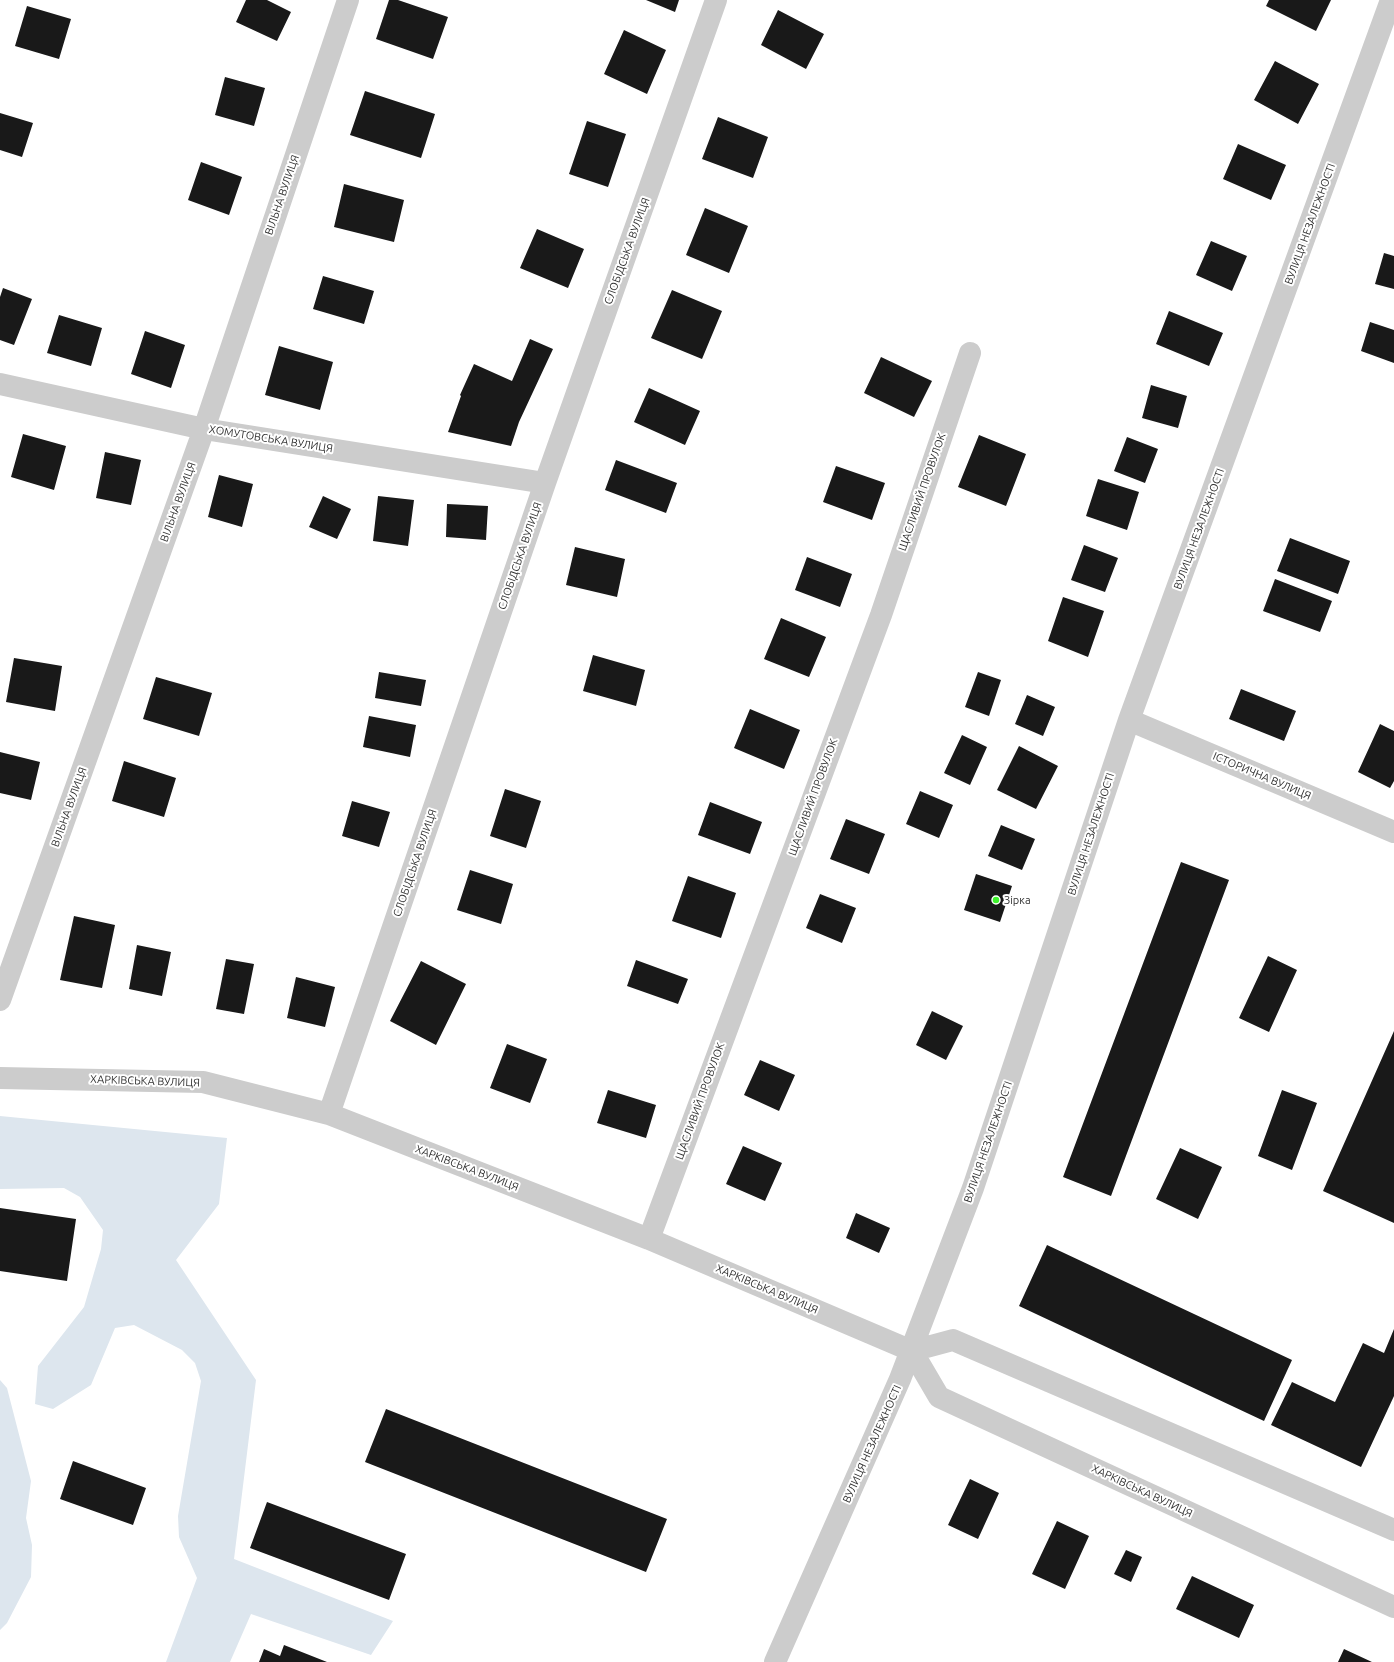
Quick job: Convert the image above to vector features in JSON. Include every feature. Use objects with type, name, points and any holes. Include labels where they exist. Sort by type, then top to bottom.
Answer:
[{"type":"street","name":"ВІЛЬНА ВУЛИЦЯ","points":[[0,1000],[204,429],[348,0]]},
{"type":"street","name":"СЛОБІДСЬКА ВУЛИЦЯ","points":[[329,1114],[545,482],[716,0]]},
{"type":"street","name":"ВУЛИЦЯ НЕЗАЛЕЖНОСТІ","points":[[775,1662],[912,1351],[973,1188],[1129,720],[1391,0]]},
{"type":"street","name":"ЩАСЛИВИЙ ПРОВУЛОК","points":[[649,1239],[881,615],[970,353]]},
{"type":"street","name":"ХОМУТОВСЬКА ВУЛИЦЯ","points":[[0,384],[204,429],[545,482]]},
{"type":"street","name":"ІСТОРИЧНА ВУЛИЦЯ","points":[[1129,720],[1394,832]]},
{"type":"street","name":"ХАРКІВСЬКА ВУЛИЦЯ","points":[[0,1078],[203,1082],[329,1114],[649,1239],[912,1351],[939,1397],[1394,1608]]},
{"type":"street","points":[[912,1351],[952,1340],[1394,1530]]},
{"type":"shaded area","points":[[0,1116],[227,1138],[219,1204],[176,1260],[256,1380],[234,1559],[393,1621],[371,1655],[251,1614],[230,1662],[166,1662],[197,1578],[179,1537],[178,1516],[201,1381],[195,1363],[182,1350],[134,1325],[115,1328],[91,1385],[53,1409],[35,1404],[38,1366],[84,1307],[101,1249],[103,1230],[80,1197],[64,1188],[0,1189]]},
{"type":"shaded area","points":[[0,1380],[7,1388],[31,1481],[26,1518],[32,1545],[31,1577],[7,1623],[0,1630]]},
{"type":"building","points":[[246,0],[267,0],[291,12],[277,41],[236,22]]},
{"type":"building","points":[[389,0],[398,0],[448,17],[433,59],[376,39]]},
{"type":"building","points":[[646,0],[679,0],[675,12]]},
{"type":"building","points":[[1269,0],[1331,0],[1316,31],[1266,6]]},
{"type":"building","points":[[27,6],[71,19],[59,59],[15,46]]},
{"type":"building","points":[[778,10],[824,34],[806,69],[761,45]]},
{"type":"building","points":[[624,30],[666,50],[647,94],[604,74]]},
{"type":"building","points":[[1275,61],[1319,84],[1298,124],[1254,100]]},
{"type":"building","points":[[225,77],[265,88],[254,126],[215,115]]},
{"type":"building","points":[[365,91],[435,114],[421,158],[350,135]]},
{"type":"building","points":[[0,113],[33,123],[22,157],[0,150]]},
{"type":"building","points":[[718,117],[768,137],[753,178],[702,159]]},
{"type":"building","points":[[587,121],[626,134],[608,187],[569,174]]},
{"type":"building","points":[[1238,144],[1286,165],[1271,200],[1223,179]]},
{"type":"building","points":[[201,162],[242,177],[229,215],[188,200]]},
{"type":"building","points":[[344,184],[404,200],[394,242],[334,227]]},
{"type":"building","points":[[705,208],[748,226],[729,273],[686,255]]},
{"type":"building","points":[[537,229],[584,249],[568,288],[520,268]]},
{"type":"building","points":[[1211,241],[1247,256],[1232,291],[1196,275]]},
{"type":"building","points":[[1384,253],[1394,256],[1394,289],[1375,284]]},
{"type":"building","points":[[323,276],[374,291],[364,324],[313,309]]},
{"type":"building","points":[[3,288],[32,299],[14,345],[0,340],[0,297]]},
{"type":"building","points":[[672,290],[722,311],[702,359],[651,338]]},
{"type":"building","points":[[1169,311],[1223,333],[1209,366],[1156,344]]},
{"type":"building","points":[[59,315],[102,328],[91,366],[47,353]]},
{"type":"building","points":[[1370,322],[1394,330],[1394,363],[1361,351]]},
{"type":"building","points":[[145,331],[185,345],[171,388],[131,374]]},
{"type":"building","points":[[530,339],[553,349],[519,422],[511,446],[448,432],[461,396],[460,395],[474,364],[512,381]]},
{"type":"building","points":[[279,346],[333,362],[320,410],[265,395]]},
{"type":"building","points":[[881,357],[932,381],[914,417],[864,393]]},
{"type":"building","points":[[1151,385],[1187,396],[1178,428],[1142,418]]},
{"type":"building","points":[[649,388],[700,411],[685,445],[634,422]]},
{"type":"building","points":[[23,434],[66,446],[54,490],[11,477]]},
{"type":"building","points":[[979,435],[1026,454],[1006,506],[958,487]]},
{"type":"building","points":[[1127,437],[1158,449],[1145,483],[1114,471]]},
{"type":"building","points":[[105,452],[141,460],[131,505],[96,498]]},
{"type":"building","points":[[616,460],[677,483],[666,513],[605,490]]},
{"type":"building","points":[[836,466],[885,483],[872,520],[823,502]]},
{"type":"building","points":[[219,475],[253,484],[242,527],[208,517]]},
{"type":"building","points":[[1098,479],[1139,492],[1127,530],[1086,516]]},
{"type":"building","points":[[323,496],[351,509],[337,539],[309,527]]},
{"type":"building","points":[[378,496],[414,500],[408,546],[373,541]]},
{"type":"building","points":[[447,504],[488,506],[486,540],[446,537]]},
{"type":"building","points":[[1290,538],[1350,561],[1338,594],[1277,571]]},
{"type":"building","points":[[1084,545],[1118,558],[1105,592],[1071,580]]},
{"type":"building","points":[[575,547],[625,559],[617,597],[566,585]]},
{"type":"building","points":[[807,557],[852,574],[840,607],[795,590]]},
{"type":"building","points":[[1275,579],[1332,601],[1320,632],[1263,611]]},
{"type":"building","points":[[1063,597],[1104,611],[1088,657],[1048,641]]},
{"type":"building","points":[[781,618],[826,637],[809,677],[764,659]]},
{"type":"building","points":[[593,655],[645,670],[636,706],[583,691]]},
{"type":"building","points":[[14,658],[62,666],[55,711],[6,702]]},
{"type":"building","points":[[379,672],[426,680],[421,706],[375,698]]},
{"type":"building","points":[[978,672],[1001,680],[989,716],[965,707]]},
{"type":"building","points":[[156,677],[212,693],[199,736],[143,719]]},
{"type":"building","points":[[1241,689],[1296,711],[1284,741],[1229,719]]},
{"type":"building","points":[[1027,695],[1055,707],[1043,736],[1015,724]]},
{"type":"building","points":[[750,709],[800,730],[784,769],[734,748]]},
{"type":"building","points":[[369,716],[416,725],[410,757],[363,747]]},
{"type":"building","points":[[1380,724],[1394,731],[1394,781],[1390,788],[1358,772]]},
{"type":"building","points":[[962,735],[987,747],[970,785],[944,773]]},
{"type":"building","points":[[1019,746],[1058,766],[1036,809],[997,790]]},
{"type":"building","points":[[0,752],[40,762],[31,800],[0,793]]},
{"type":"building","points":[[124,761],[176,778],[164,817],[112,801]]},
{"type":"building","points":[[505,789],[541,801],[526,848],[490,836]]},
{"type":"building","points":[[920,791],[953,805],[939,838],[906,824]]},
{"type":"building","points":[[352,801],[390,812],[379,847],[342,836]]},
{"type":"building","points":[[710,802],[762,822],[750,854],[698,835]]},
{"type":"building","points":[[846,819],[885,834],[869,874],[830,859]]},
{"type":"building","points":[[1001,825],[1035,839],[1022,870],[988,856]]},
{"type":"building","points":[[1181,862],[1229,880],[1111,1196],[1063,1177]]},
{"type":"building","points":[[470,870],[513,884],[501,924],[457,910]]},
{"type":"building","points":[[976,874],[1012,886],[1000,922],[964,910]]},
{"type":"building","points":[[688,876],[736,893],[721,938],[672,921]]},
{"type":"building","points":[[820,894],[856,908],[842,943],[806,928]]},
{"type":"building","points":[[74,916],[115,925],[102,988],[60,980]]},
{"type":"building","points":[[137,945],[171,952],[162,996],[129,989]]},
{"type":"building","points":[[1268,956],[1297,970],[1269,1032],[1239,1018]]},
{"type":"building","points":[[226,959],[254,964],[244,1014],[216,1009]]},
{"type":"building","points":[[636,960],[688,979],[678,1004],[627,986]]},
{"type":"building","points":[[421,961],[466,984],[436,1045],[390,1021]]},
{"type":"building","points":[[296,977],[335,987],[325,1027],[287,1018]]},
{"type":"building","points":[[932,1011],[963,1026],[946,1060],[916,1045]]},
{"type":"building","points":[[1394,1031],[1394,1223],[1323,1191]]},
{"type":"building","points":[[507,1044],[547,1059],[530,1103],[490,1088]]},
{"type":"building","points":[[760,1060],[795,1075],[779,1111],[744,1095]]},
{"type":"building","points":[[608,1090],[656,1105],[646,1138],[597,1123]]},
{"type":"building","points":[[1282,1090],[1317,1103],[1292,1170],[1258,1156]]},
{"type":"building","points":[[743,1146],[782,1163],[765,1201],[726,1184]]},
{"type":"building","points":[[1180,1148],[1222,1167],[1198,1219],[1156,1199]]},
{"type":"building","points":[[0,1208],[76,1219],[67,1281],[0,1271]]},
{"type":"building","points":[[856,1213],[890,1228],[879,1253],[846,1238]]},
{"type":"building","points":[[1047,1245],[1292,1360],[1264,1421],[1019,1306]]},
{"type":"building","points":[[1394,1329],[1394,1396],[1361,1467],[1271,1425],[1292,1382],[1335,1402],[1363,1343],[1384,1353]]},
{"type":"building","points":[[386,1409],[667,1519],[646,1572],[365,1462]]},
{"type":"building","points":[[73,1461],[146,1488],[133,1525],[60,1499]]},
{"type":"building","points":[[970,1479],[999,1493],[978,1539],[948,1525]]},
{"type":"building","points":[[267,1502],[406,1554],[389,1600],[250,1548]]},
{"type":"building","points":[[1057,1521],[1089,1536],[1065,1589],[1032,1574]]},
{"type":"building","points":[[1126,1550],[1142,1557],[1131,1582],[1114,1574]]},
{"type":"building","points":[[1192,1576],[1254,1605],[1239,1638],[1176,1609]]},
{"type":"building","points":[[284,1645],[327,1662],[259,1662],[264,1649],[280,1656]]},
{"type":"building","points":[[1344,1649],[1372,1662],[1338,1662]]},
{"type":"place","name":"Зірка","points":[[996,900]]}]
